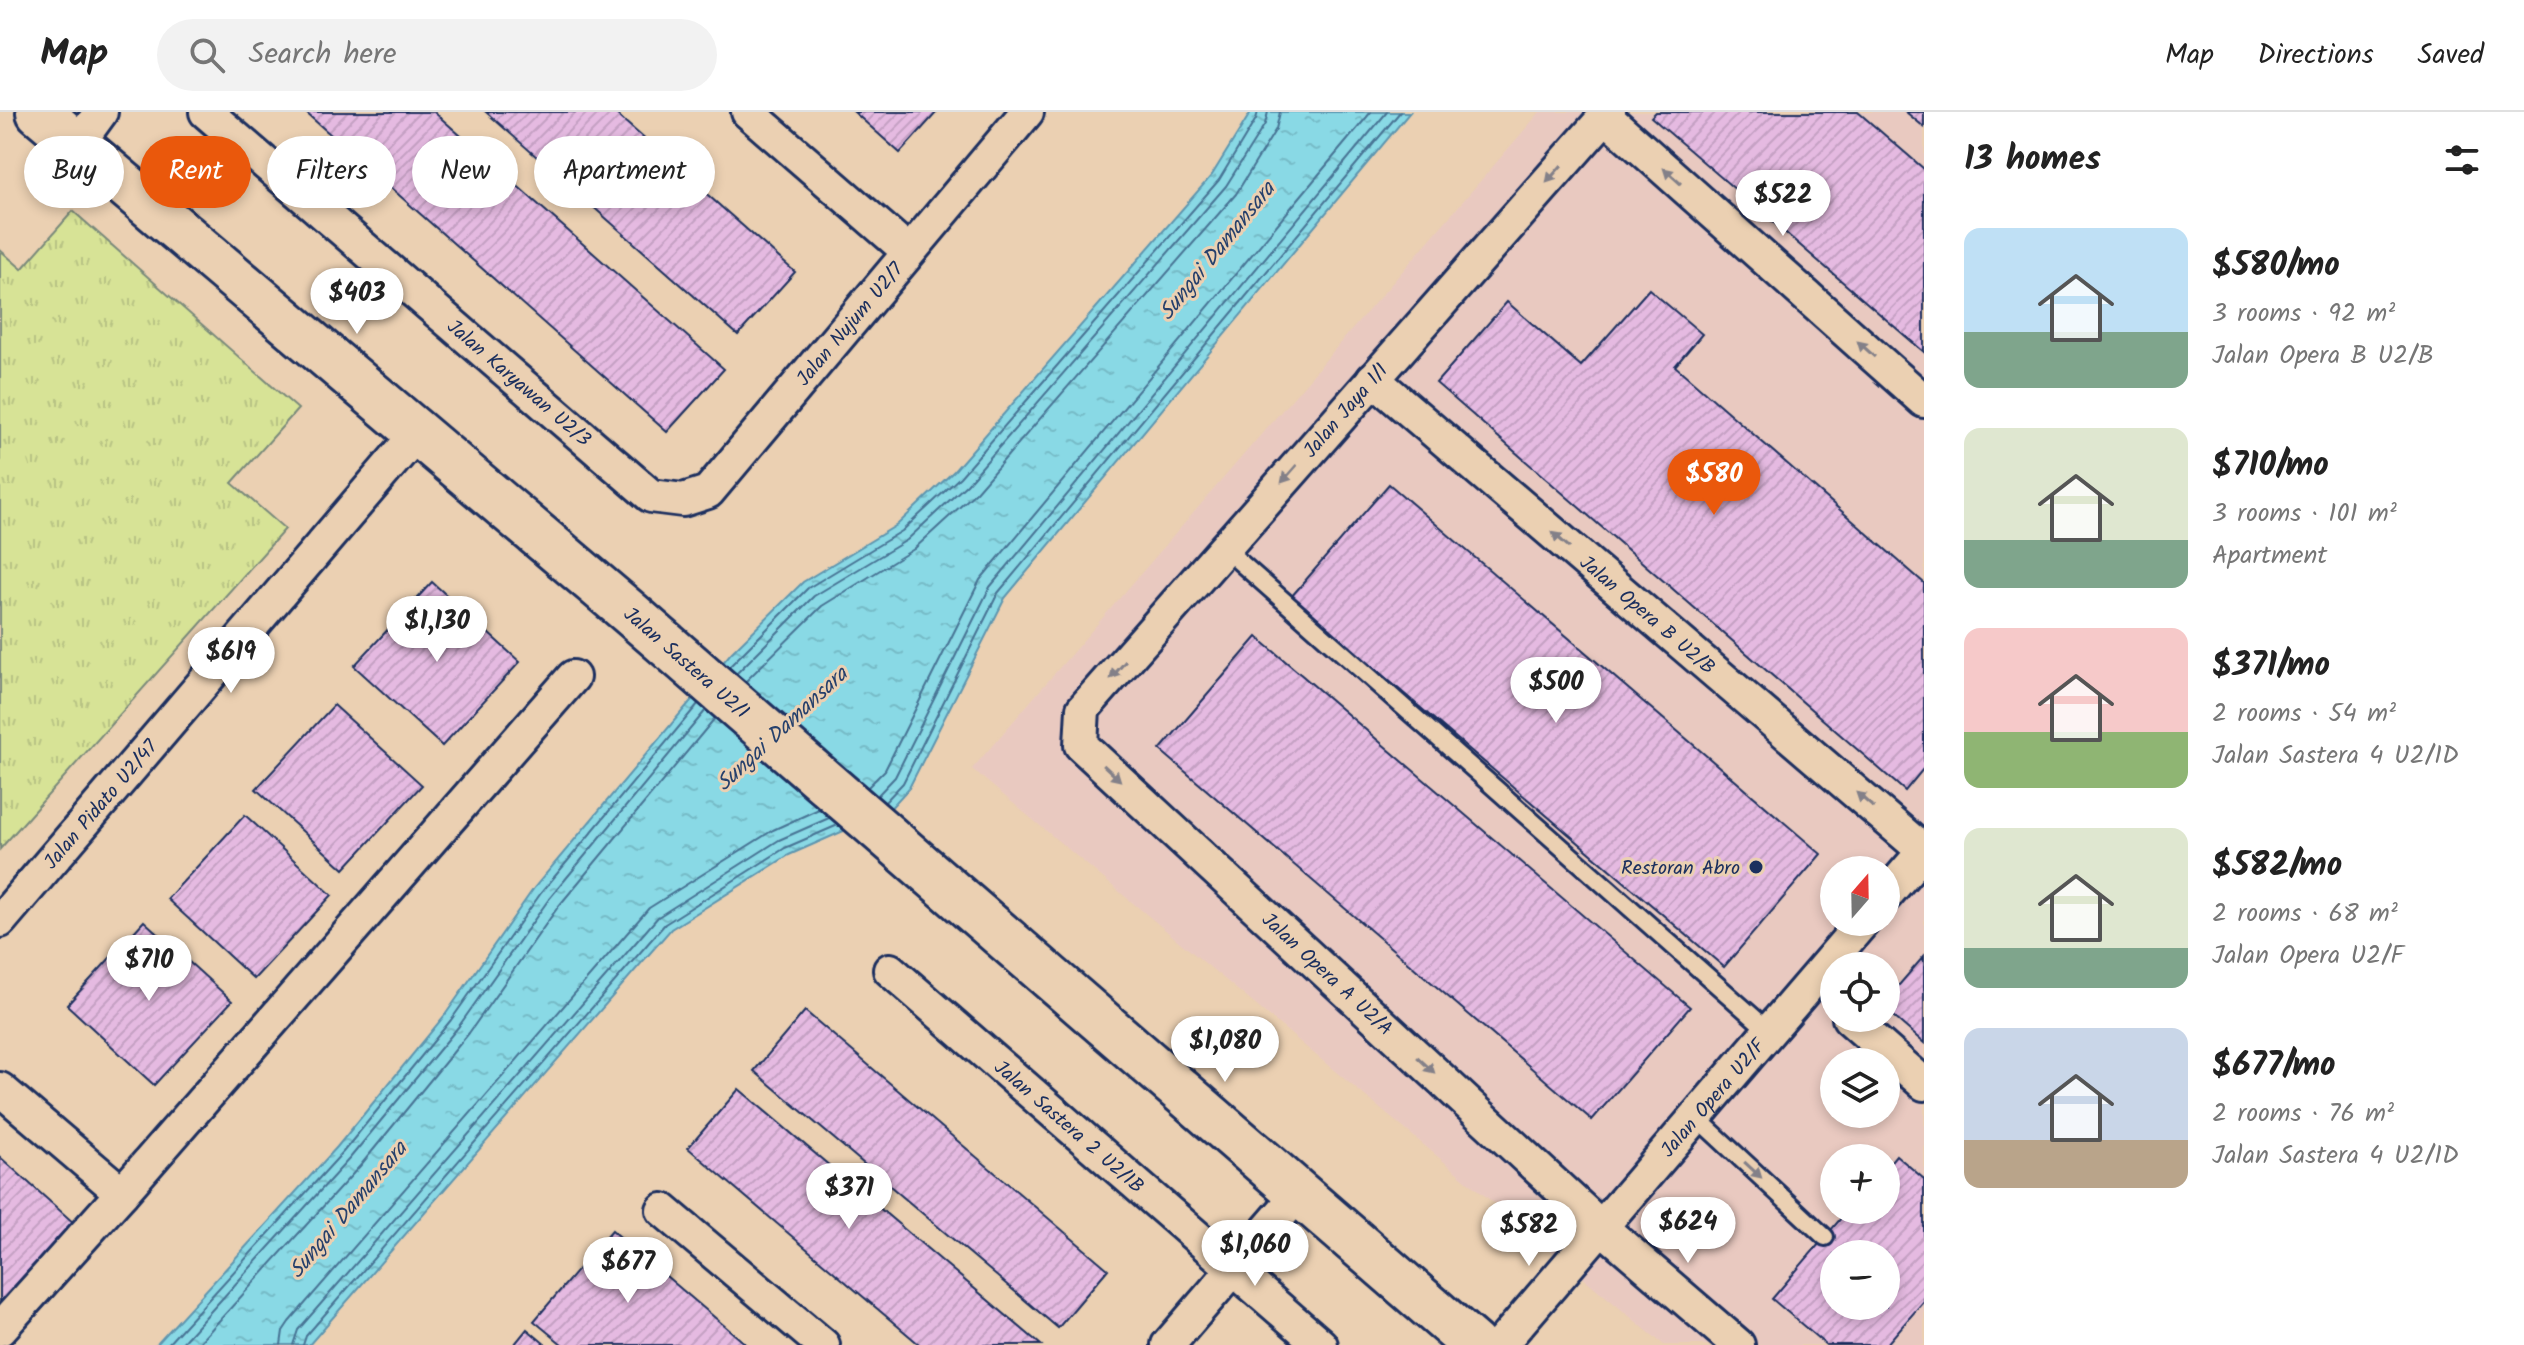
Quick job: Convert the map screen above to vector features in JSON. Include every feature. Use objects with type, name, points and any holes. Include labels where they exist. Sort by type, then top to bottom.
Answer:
[{"type":"street","name":"Jalan Karyawan U2/3","points":[[206,112],[651,496]]},
{"type":"street","points":[[748,112],[908,251]]},
{"type":"street","name":"Jalan Nujum U2/7","points":[[651,496],[683,500],[708,492],[1027,112]]},
{"type":"street","name":"Jalan Sastera U2/1","points":[[42,113],[89,128],[418,432],[932,873],[1474,1345]]},
{"type":"street","points":[[1607,114],[1924,401]]},
{"type":"street","name":"Jalan Jaya 1/1","points":[[1083,709],[1607,114]]},
{"type":"street","name":"Jalan Opera B U2/B","points":[[1373,379],[1924,851]]},
{"type":"street","name":"Jalan Pidato U2/47","points":[[0,921],[418,432]]},
{"type":"street","points":[[0,1329],[573,677]]},
{"type":"street","name":"Jalan Opera A U2/A","points":[[1083,709],[1081,745],[1601,1227]]},
{"type":"street","points":[[1900,879],[1924,851]]},
{"type":"street","name":"Jalan Sastera 2 U2/1B","points":[[890,970],[1321,1345]]},
{"type":"street","name":"Jalan Opera U2/F","points":[[1500,1345],[1769,1031],[1820,995]]},
{"type":"street","points":[[1865,1032],[1924,1084]]},
{"type":"street","points":[[0,1089],[122,1193]]},
{"type":"street","points":[[1168,1345],[1299,1193]]},
{"type":"street","points":[[663,1210],[823,1345]]},
{"type":"street","points":[[1601,1227],[1738,1345]]},
{"type":"lane","points":[[1224,548],[1769,1031]]},
{"type":"lane","points":[[1696,1117],[1825,1237]]},
{"type":"shaded area","points":[[1540,112],[1924,112],[1924,1345],[1664,1345],[972,769]]},
{"type":"green space","points":[[73,211],[298,409],[232,483],[285,529],[0,849],[0,250],[22,269]]},
{"type":"water","name":"Sungai Damansara","points":[[1251,112],[1410,112],[1005,598],[909,788],[887,812],[789,855],[671,929],[309,1345],[156,1345],[337,1147],[445,1015],[534,888],[731,653],[803,582],[897,525],[954,471],[1212,175]]},
{"type":"building","points":[[305,112],[434,112],[461,136],[412,136],[412,207],[396,192],[396,136],[332,136]]},
{"type":"building","points":[[486,112],[614,112],[641,136],[534,136],[534,154],[518,140],[518,136],[513,136]]},
{"type":"building","points":[[854,112],[937,112],[900,153]]},
{"type":"building","points":[[1656,112],[1858,112],[1924,169],[1924,352],[1651,117]]},
{"type":"building","points":[[1906,112],[1924,112],[1924,127]]},
{"type":"building","points":[[518,186],[534,201],[534,208],[542,208],[724,369],[667,432],[414,208],[518,208]]},
{"type":"building","points":[[715,201],[795,272],[738,335],[594,208],[715,208]]},
{"type":"building","points":[[1649,289],[1702,334],[1675,366],[1924,583],[1924,768],[1905,791],[1436,383],[1507,302],[1581,366]]},
{"type":"building","points":[[1389,484],[1821,854],[1724,967],[1291,597]]},
{"type":"building","points":[[432,582],[520,662],[442,746],[354,666]]},
{"type":"building","points":[[1257,637],[1690,1007],[1592,1120],[1160,750]]},
{"type":"building","points":[[334,705],[422,785],[344,869],[256,789]]},
{"type":"building","points":[[245,815],[332,895],[254,979],[167,899]]},
{"type":"building","points":[[144,921],[232,1001],[154,1085],[67,1005]]},
{"type":"building","points":[[1924,956],[1924,1043],[1900,1022],[1900,984]]},
{"type":"building","points":[[805,1011],[1108,1269],[1058,1328],[754,1071]]},
{"type":"building","points":[[739,1089],[1041,1345],[920,1345],[688,1148]]},
{"type":"building","points":[[0,1157],[75,1224],[0,1311]]},
{"type":"building","points":[[1900,1158],[1924,1179],[1924,1301],[1886,1345],[1826,1345],[1772,1299],[1820,1243],[1820,1320],[1900,1320],[1900,1240],[1822,1240],[1836,1224],[1900,1224]]},
{"type":"building","points":[[612,1230],[747,1345],[563,1345],[534,1321]]},
{"type":"building","points":[[527,1329],[546,1345],[514,1345]]},
{"type":"place","name":"Restoran Abro","points":[[1756,867]]}]
